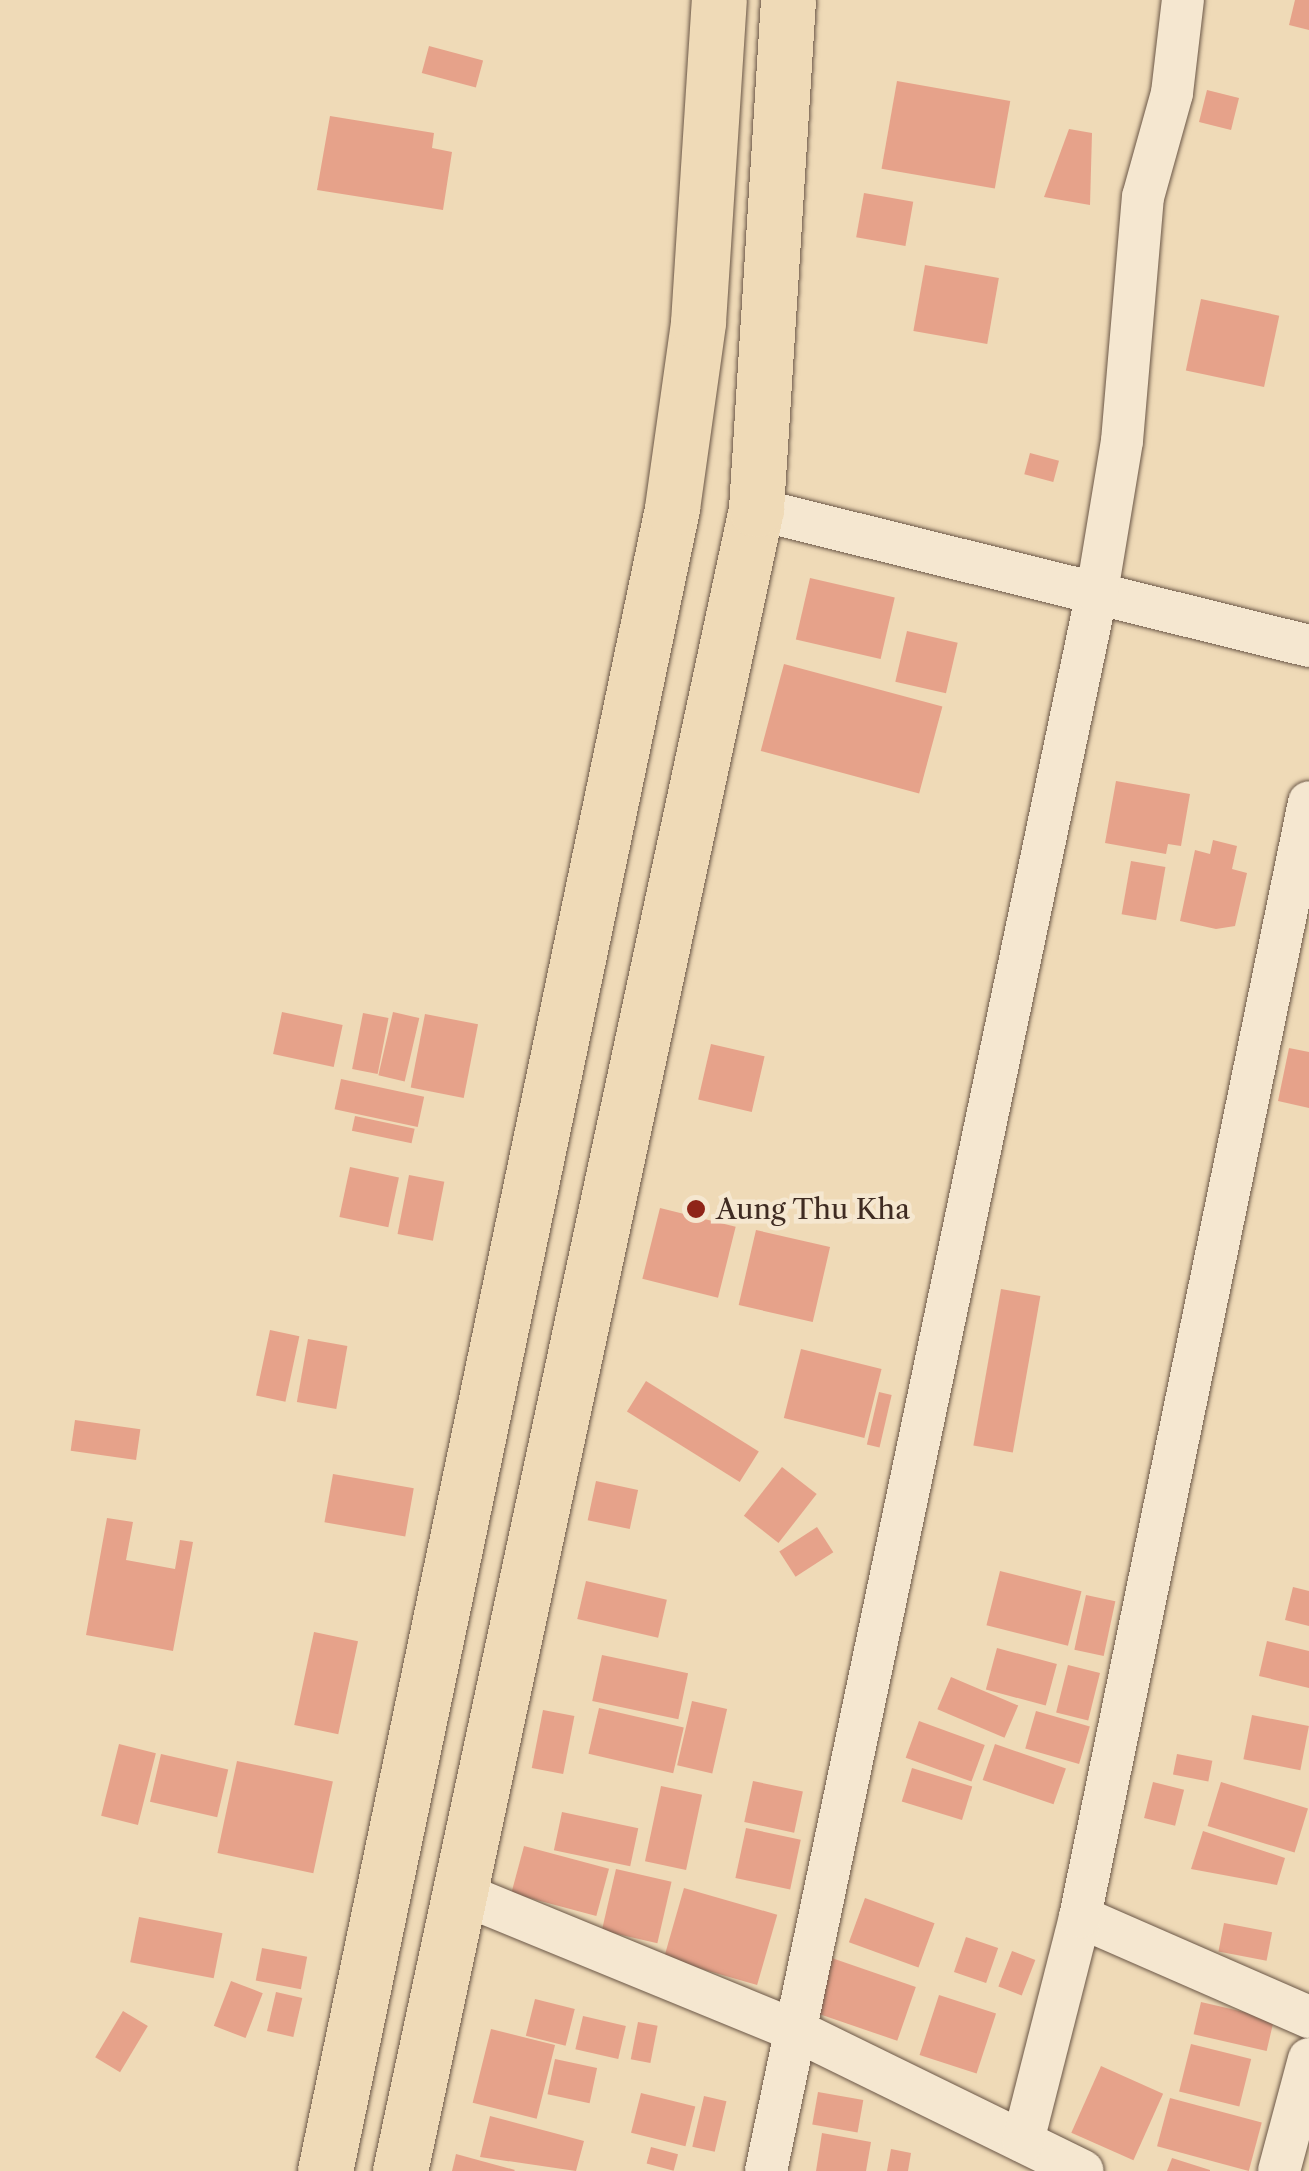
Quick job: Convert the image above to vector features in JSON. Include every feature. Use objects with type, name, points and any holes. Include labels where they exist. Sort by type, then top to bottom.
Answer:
[{"type":"highway","points":[[324,2171],[672,508],[698,322],[719,0]]},
{"type":"highway","points":[[400,2171],[756,510],[788,0]]},
{"type":"street","points":[[766,2171],[1097,592],[1122,441],[1142,197],[1172,94],[1182,0]]},
{"type":"street","points":[[756,510],[1309,646]]},
{"type":"street","points":[[1023,2141],[1080,1917],[1309,802]]},
{"type":"street","points":[[460,1893],[797,2030],[1083,2171]]},
{"type":"street","points":[[1080,1917],[1309,2017]]},
{"type":"street","points":[[1280,2171],[1309,2059]]},
{"type":"building","points":[[1295,0],[1309,0],[1309,30],[1289,25]]},
{"type":"building","points":[[429,46],[483,60],[476,88],[422,73]]},
{"type":"building","points":[[897,81],[1010,101],[995,189],[882,169]]},
{"type":"building","points":[[1207,90],[1239,98],[1231,130],[1199,122]]},
{"type":"building","points":[[330,116],[434,133],[432,148],[452,152],[443,210],[317,190]]},
{"type":"building","points":[[1069,129],[1092,133],[1090,205],[1044,197]]},
{"type":"building","points":[[864,193],[913,202],[905,246],[856,237]]},
{"type":"building","points":[[925,265],[999,278],[987,344],[913,331]]},
{"type":"building","points":[[1201,299],[1279,316],[1264,387],[1186,370]]},
{"type":"building","points":[[1030,453],[1059,461],[1053,482],[1024,474]]},
{"type":"building","points":[[810,578],[895,598],[881,659],[796,639]]},
{"type":"building","points":[[907,631],[958,643],[946,693],[895,682]]},
{"type":"building","points":[[784,664],[942,706],[919,793],[761,751]]},
{"type":"building","points":[[1116,781],[1190,794],[1181,846],[1168,844],[1166,854],[1105,843]]},
{"type":"building","points":[[1213,840],[1237,846],[1232,869],[1247,873],[1235,926],[1216,929],[1180,921],[1195,850],[1210,854]]},
{"type":"building","points":[[1131,861],[1165,867],[1156,920],[1122,914]]},
{"type":"building","points":[[282,1012],[343,1025],[334,1067],[273,1054]]},
{"type":"building","points":[[393,1012],[419,1018],[405,1081],[378,1075]]},
{"type":"building","points":[[363,1013],[389,1018],[378,1074],[352,1069]]},
{"type":"building","points":[[425,1014],[478,1024],[464,1098],[411,1088]]},
{"type":"building","points":[[711,1044],[765,1056],[752,1112],[698,1100]]},
{"type":"building","points":[[1289,1048],[1309,1052],[1309,1108],[1278,1101]]},
{"type":"building","points":[[341,1079],[424,1097],[418,1127],[335,1109]]},
{"type":"building","points":[[355,1116],[415,1129],[412,1143],[352,1131]]},
{"type":"building","points":[[350,1167],[399,1177],[388,1227],[339,1217]]},
{"type":"building","points":[[409,1175],[444,1182],[433,1241],[398,1234]]},
{"type":"building","points":[[660,1208],[736,1227],[718,1298],[642,1279]]},
{"type":"building","points":[[756,1230],[830,1247],[813,1322],[739,1305]]},
{"type":"building","points":[[1001,1289],[1040,1296],[1013,1453],[973,1446]]},
{"type":"building","points":[[270,1330],[299,1336],[285,1402],[256,1396]]},
{"type":"building","points":[[308,1339],[347,1346],[336,1409],[297,1402]]},
{"type":"building","points":[[801,1349],[882,1369],[864,1438],[784,1418]]},
{"type":"building","points":[[646,1381],[759,1451],[740,1482],[627,1412]]},
{"type":"building","points":[[879,1392],[892,1395],[880,1448],[867,1445]]},
{"type":"building","points":[[75,1420],[140,1429],[136,1460],[71,1451]]},
{"type":"building","points":[[782,1467],[817,1494],[779,1543],[744,1516]]},
{"type":"building","points":[[333,1474],[414,1488],[405,1536],[324,1522]]},
{"type":"building","points":[[596,1481],[638,1490],[630,1529],[588,1520]]},
{"type":"building","points":[[107,1518],[133,1522],[126,1560],[175,1569],[180,1540],[193,1542],[173,1651],[86,1635]]},
{"type":"building","points":[[817,1527],[833,1552],[796,1577],[779,1552]]},
{"type":"building","points":[[1000,1571],[1082,1591],[1068,1646],[986,1625]]},
{"type":"building","points":[[586,1581],[667,1600],[658,1638],[577,1619]]},
{"type":"building","points":[[1293,1587],[1309,1591],[1309,1626],[1285,1620]]},
{"type":"building","points":[[1086,1595],[1115,1601],[1104,1656],[1074,1650]]},
{"type":"building","points":[[314,1632],[358,1641],[338,1734],[294,1725]]},
{"type":"building","points":[[1267,1641],[1309,1651],[1309,1688],[1259,1676]]},
{"type":"building","points":[[997,1648],[1057,1664],[1046,1706],[986,1690]]},
{"type":"building","points":[[602,1655],[688,1673],[678,1719],[592,1701]]},
{"type":"building","points":[[1068,1665],[1100,1673],[1088,1721],[1056,1713]]},
{"type":"building","points":[[951,1677],[1018,1706],[1005,1738],[937,1709]]},
{"type":"building","points":[[692,1701],[727,1709],[712,1773],[677,1765]]},
{"type":"building","points":[[599,1708],[684,1728],[673,1773],[588,1754]]},
{"type":"building","points":[[543,1710],[574,1716],[563,1774],[532,1768]]},
{"type":"building","points":[[1036,1711],[1090,1726],[1079,1764],[1025,1748]]},
{"type":"building","points":[[1252,1715],[1309,1726],[1300,1770],[1243,1759]]},
{"type":"building","points":[[919,1721],[985,1745],[971,1782],[906,1758]]},
{"type":"building","points":[[119,1744],[156,1753],[138,1825],[101,1816]]},
{"type":"building","points":[[995,1744],[1066,1768],[1054,1804],[983,1780]]},
{"type":"building","points":[[161,1754],[228,1770],[217,1817],[150,1802]]},
{"type":"building","points":[[1177,1754],[1212,1761],[1208,1781],[1173,1775]]},
{"type":"building","points":[[237,1761],[333,1781],[313,1873],[217,1853]]},
{"type":"building","points":[[912,1768],[972,1786],[962,1820],[902,1801]]},
{"type":"building","points":[[753,1781],[803,1792],[794,1833],[744,1822]]},
{"type":"building","points":[[1153,1782],[1184,1790],[1175,1826],[1144,1818]]},
{"type":"building","points":[[1221,1782],[1308,1809],[1295,1853],[1208,1826]]},
{"type":"building","points":[[661,1786],[702,1795],[686,1870],[645,1861]]},
{"type":"building","points":[[562,1812],[638,1828],[630,1866],[554,1850]]},
{"type":"building","points":[[746,1828],[801,1840],[790,1890],[735,1878]]},
{"type":"building","points":[[1203,1831],[1285,1858],[1277,1885],[1191,1869]]},
{"type":"building","points":[[524,1846],[609,1869],[596,1916],[511,1893]]},
{"type":"building","points":[[616,1869],[672,1882],[657,1943],[602,1930]]},
{"type":"building","points":[[684,1888],[777,1915],[757,1985],[664,1958]]},
{"type":"building","points":[[865,1898],[935,1923],[918,1967],[849,1942]]},
{"type":"building","points":[[139,1917],[222,1933],[214,1978],[130,1962]]},
{"type":"building","points":[[1224,1923],[1272,1932],[1267,1961],[1218,1951]]},
{"type":"building","points":[[966,1937],[998,1948],[986,1983],[954,1972]]},
{"type":"building","points":[[262,1948],[307,1957],[301,1989],[256,1980]]},
{"type":"building","points":[[1012,1951],[1035,1960],[1022,1995],[998,1986]]},
{"type":"building","points":[[826,1956],[916,1987],[897,2041],[807,2010]]},
{"type":"building","points":[[231,1981],[263,1993],[246,2038],[214,2026]]},
{"type":"building","points":[[276,1992],[302,1998],[293,2037],[267,2031]]},
{"type":"building","points":[[939,1995],[996,2014],[977,2073],[920,2055]]},
{"type":"building","points":[[535,1999],[575,2009],[566,2046],[526,2036]]},
{"type":"building","points":[[1201,2002],[1274,2019],[1267,2051],[1194,2034]]},
{"type":"building","points":[[123,2011],[148,2026],[120,2072],[95,2057]]},
{"type":"building","points":[[583,2016],[626,2026],[618,2059],[575,2049]]},
{"type":"building","points":[[638,2022],[658,2026],[650,2063],[631,2059]]},
{"type":"building","points":[[491,2029],[555,2045],[537,2119],[473,2103]]},
{"type":"building","points":[[1191,2044],[1251,2059],[1239,2107],[1179,2092]]},
{"type":"building","points":[[555,2059],[597,2068],[590,2103],[548,2094]]},
{"type":"building","points":[[1101,2066],[1163,2094],[1133,2160],[1071,2133]]},
{"type":"building","points":[[818,2092],[863,2100],[858,2132],[812,2124]]},
{"type":"building","points":[[641,2093],[695,2107],[685,2146],[631,2133]]},
{"type":"building","points":[[704,2096],[726,2101],[715,2152],[692,2147]]},
{"type":"building","points":[[1170,2098],[1262,2123],[1249,2171],[1157,2146]]},
{"type":"building","points":[[490,2116],[584,2141],[576,2171],[480,2157]]},
{"type":"building","points":[[822,2133],[871,2142],[866,2171],[816,2171]]},
{"type":"building","points":[[651,2147],[678,2154],[674,2171],[647,2163]]},
{"type":"building","points":[[891,2149],[911,2153],[908,2171],[887,2171]]},
{"type":"building","points":[[456,2154],[515,2170],[452,2171]]},
{"type":"building","points":[[1172,2158],[1210,2170],[1210,2171],[1167,2171]]},
{"type":"place","name":"Aung Thu Kha","points":[[696,1209]]}]
